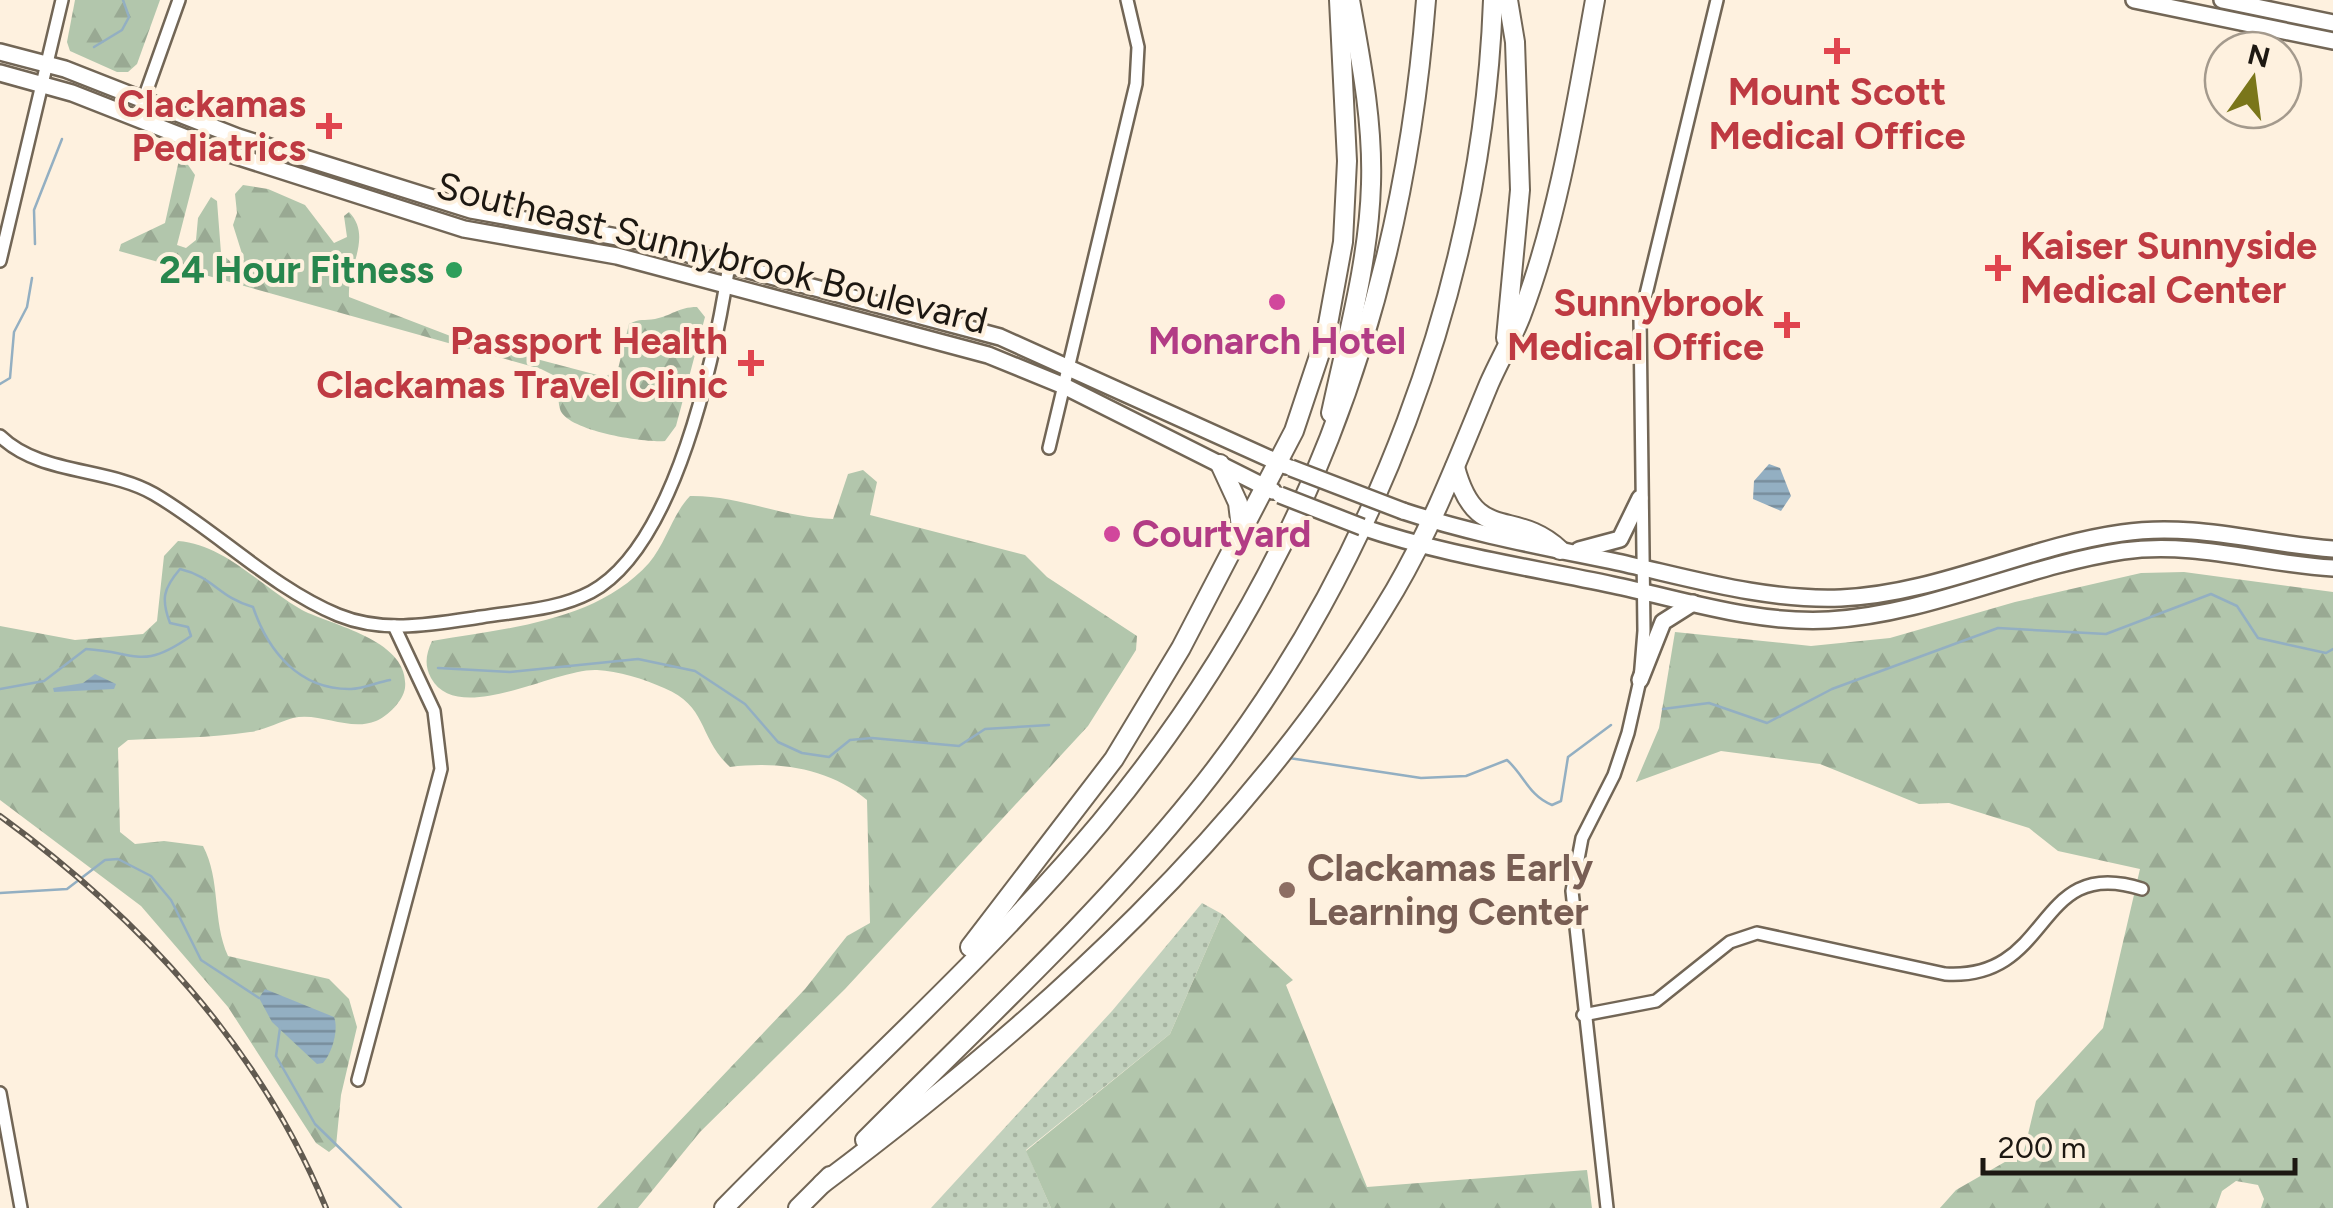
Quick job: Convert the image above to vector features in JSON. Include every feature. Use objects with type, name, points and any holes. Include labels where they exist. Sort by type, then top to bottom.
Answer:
[{"type":"highway","points":[[918,1012],[1114,758],[1286,466],[1326,335],[1342,242],[1348,160],[1339,0]]},
{"type":"highway","points":[[1320,468],[1366,247],[1371,190],[1367,100],[1350,0]]},
{"type":"highway","points":[[724,1208],[1032,897],[1156,753],[1240,628],[1320,468],[1364,349],[1411,151],[1426,0]]},
{"type":"highway","points":[[798,1208],[1160,835],[1217,765],[1294,650],[1381,480],[1428,359],[1450,280],[1478,148],[1492,0]]},
{"type":"highway","points":[[1506,344],[1520,190],[1515,42],[1508,0]]},
{"type":"highway","points":[[822,1184],[940,1096],[1104,945],[1222,825],[1348,664],[1420,545],[1520,319],[1558,187],[1594,0]]},
{"type":"highway","points":[[1220,464],[1238,503],[1242,536]]},
{"type":"highway","points":[[1455,468],[1463,496],[1476,512],[1499,523],[1540,532],[1566,551]]},
{"type":"main road","points":[[2134,0],[2333,41]]},
{"type":"main road","points":[[2227,0],[2333,22]]},
{"type":"main road","name":"Southeast Sunnybrook Boulevard","points":[[0,52],[48,65],[267,146],[484,214],[597,232],[1000,337],[1286,466],[1403,510],[1641,568],[1762,593],[1840,598],[1896,589],[2055,547],[2138,530],[2210,531],[2333,549]]},
{"type":"main road","name":"Southeast Sunnybrook Boulevard","points":[[0,73],[43,84],[217,150],[464,229],[617,256],[999,358],[1064,386],[1274,492],[1394,538],[1762,618],[1825,620],[1881,614],[2102,554],[2160,548],[2207,550],[2333,568]]},
{"type":"main road","points":[[898,330],[907,322],[934,326],[944,322]]},
{"type":"main road","points":[[1566,551],[1620,539],[1640,498]]},
{"type":"main road","points":[[1961,592],[1977,578],[2051,558],[2055,547]]},
{"type":"main road","points":[[1640,680],[1662,622],[1692,603]]},
{"type":"street","points":[[0,262],[62,0]]},
{"type":"street","points":[[144,100],[178,0]]},
{"type":"street","points":[[1049,448],[1136,84],[1138,47],[1127,0]]},
{"type":"street","points":[[1607,1208],[1572,920],[1574,871],[1582,838],[1626,737],[1640,680],[1640,319],[1717,0]]},
{"type":"street","points":[[0,436],[34,457],[114,478],[155,495],[322,608],[342,617],[394,626],[541,609],[591,592],[631,562],[651,530],[683,450],[729,265]]},
{"type":"street","points":[[358,1080],[441,769],[434,711],[394,626]]},
{"type":"street","points":[[1583,1015],[1656,1002],[1730,942],[1756,933],[1945,974],[1974,974],[2018,954],[2072,889],[2100,880],[2142,889]]},
{"type":"street","points":[[0,1093],[21,1208]]},
{"type":"green space","points":[[75,0],[160,0],[137,64],[128,72],[117,72],[70,51],[67,42]]},
{"type":"green space","points":[[184,159],[195,175],[177,245],[186,248],[196,240],[198,218],[211,197],[217,201],[221,253],[232,263],[244,260],[233,225],[237,213],[235,194],[243,185],[268,189],[305,205],[334,243],[347,237],[344,216],[349,212],[356,222],[359,242],[349,297],[453,337],[605,377],[618,369],[629,324],[697,307],[705,317],[676,426],[665,441],[625,438],[591,429],[565,417],[559,405],[557,377],[541,369],[119,251],[121,244],[165,223],[179,160]]},
{"type":"green space","points":[[863,470],[877,482],[870,515],[1025,555],[1047,577],[1137,636],[1136,650],[1088,726],[845,989],[700,1132],[638,1208],[597,1208],[805,989],[847,936],[870,923],[867,800],[836,780],[803,769],[767,765],[730,767],[689,704],[664,688],[622,674],[579,672],[484,696],[462,697],[444,692],[431,678],[427,664],[430,646],[432,641],[549,619],[603,598],[628,583],[649,563],[690,496],[833,519],[848,474]]},
{"type":"green space","points":[[178,541],[212,550],[302,610],[383,646],[403,672],[405,688],[398,703],[381,719],[366,724],[303,717],[235,734],[128,740],[118,748],[120,832],[135,844],[164,841],[203,846],[212,872],[228,956],[329,979],[349,999],[357,1027],[341,1095],[336,1146],[329,1152],[316,1143],[228,1007],[141,906],[0,800],[0,626],[75,640],[143,634],[157,621],[164,556]]},
{"type":"green space","points":[[2184,572],[2333,592],[2333,1208],[2261,1208],[2264,1199],[2258,1185],[2236,1181],[2222,1191],[2216,1208],[1940,1208],[1956,1190],[2024,1151],[2036,1101],[2103,1028],[2140,869],[2058,851],[2029,828],[1949,803],[1919,804],[1820,764],[1721,751],[1636,782],[1659,728],[1675,632],[1811,646],[1890,638],[2015,602],[2141,573]]},
{"type":"green space","points":[[1202,903],[1222,914],[1170,1034],[1026,1150],[1051,1208],[931,1208],[1112,1011]]},
{"type":"green space","points":[[1222,914],[1293,980],[1286,985],[1367,1187],[1587,1170],[1592,1208],[1051,1208],[1026,1151],[1170,1034]]},
{"type":"water","points":[[1769,464],[1780,468],[1791,496],[1781,511],[1753,499],[1754,481]]},
{"type":"water","points":[[95,674],[116,684],[114,689],[54,692],[53,688],[83,683]]},
{"type":"water","points":[[265,989],[334,1017],[334,1041],[323,1063],[317,1064],[272,1022],[259,998]]},
{"type":"waterway","points":[[94,47],[122,30],[129,17],[123,0]]},
{"type":"waterway","points":[[35,244],[34,210],[62,139]]},
{"type":"waterway","points":[[0,384],[10,378],[14,332],[27,307],[32,278]]},
{"type":"waterway","points":[[0,689],[44,681],[86,649],[150,656],[191,636],[188,627],[170,623],[165,607],[165,594],[180,569],[253,607],[277,653],[316,683],[351,689],[390,680]]},
{"type":"waterway","points":[[1663,709],[1709,703],[1767,723],[1832,689],[1998,628],[2106,634],[2211,594],[2237,606],[2258,638],[2326,653],[2333,649]]},
{"type":"waterway","points":[[438,668],[510,672],[638,659],[695,671],[745,704],[778,742],[802,753],[829,757],[850,740],[872,738],[959,746],[985,729],[1049,725]]},
{"type":"waterway","points":[[1289,758],[1421,778],[1466,776],[1507,760],[1532,791],[1552,805],[1561,801],[1568,757],[1611,725]]},
{"type":"waterway","points":[[0,893],[67,889],[105,860],[118,859],[151,876],[171,900],[201,960],[259,998]]},
{"type":"waterway","points":[[280,1028],[276,1056],[315,1124],[401,1208]]},
{"type":"railway","points":[[0,816],[100,897],[190,990],[267,1093],[326,1208]]},
{"type":"place","name":"Mount Scott Medical Office","points":[[1837,51]]},
{"type":"place","name":"Clackamas Pediatrics","points":[[329,126]]},
{"type":"place","name":"Kaiser Sunnyside Medical Center","points":[[1998,268]]},
{"type":"place","name":"24 Hour Fitness","points":[[454,270]]},
{"type":"place","name":"Monarch Hotel","points":[[1277,302]]},
{"type":"place","name":"Sunnybrook Medical Office","points":[[1787,325]]},
{"type":"place","name":"Passport Health Clackamas Travel Clinic","points":[[751,363]]},
{"type":"place","name":"Courtyard","points":[[1112,534]]},
{"type":"place","name":"Clackamas Early Learning Center","points":[[1287,890]]}]
